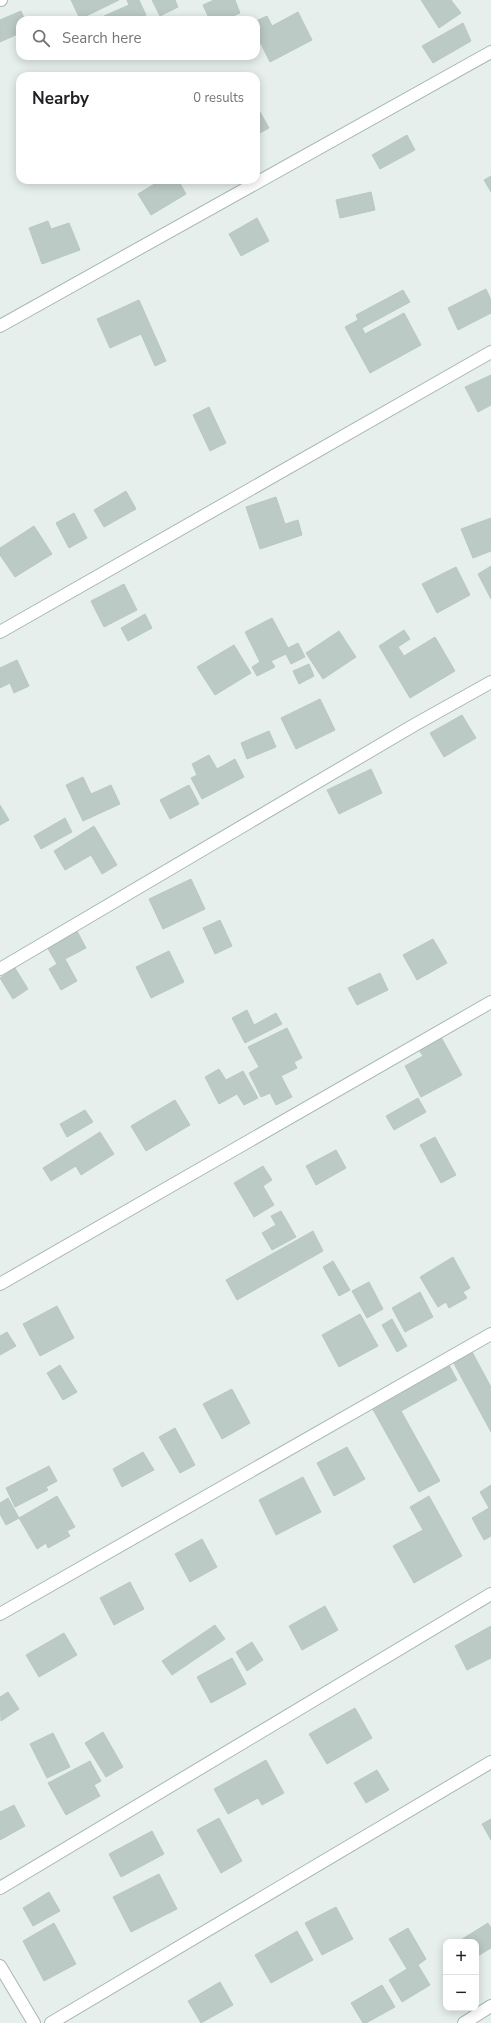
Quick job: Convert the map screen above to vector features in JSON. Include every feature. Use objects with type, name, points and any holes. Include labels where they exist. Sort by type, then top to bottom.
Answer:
[{"type":"street","points":[[260,181],[491,52]]},
{"type":"street","points":[[0,326],[254,184]]},
{"type":"street","points":[[0,632],[491,352]]},
{"type":"street","points":[[0,969],[402,732],[491,682]]},
{"type":"street","points":[[0,1284],[491,1002]]},
{"type":"street","points":[[0,1614],[491,1334]]},
{"type":"street","points":[[0,1888],[491,1594]]},
{"type":"street","points":[[51,2023],[491,1762]]},
{"type":"street","points":[[0,1966],[34,2023]]},
{"type":"street","points":[[464,2023],[491,2006]]},
{"type":"building","points":[[71,0],[119,0],[86,16],[79,16]]},
{"type":"building","points":[[127,0],[139,0],[146,15],[104,16],[129,5]]},
{"type":"building","points":[[152,0],[175,0],[178,7],[160,16]]},
{"type":"building","points":[[214,0],[235,0],[240,13],[233,16],[208,16],[203,5]]},
{"type":"building","points":[[421,0],[451,0],[461,13],[439,28]]},
{"type":"building","points":[[21,11],[23,16],[16,16],[16,35],[0,42],[0,20]]},
{"type":"building","points":[[298,12],[312,40],[270,62],[260,42],[260,19],[267,16],[272,26]]},
{"type":"building","points":[[463,23],[471,41],[433,63],[422,46]]},
{"type":"building","points":[[260,112],[269,128],[260,133]]},
{"type":"building","points":[[407,135],[415,150],[380,169],[372,155]]},
{"type":"building","points":[[491,176],[491,192],[484,180]]},
{"type":"building","points":[[154,184],[180,184],[186,194],[151,215],[138,194]]},
{"type":"building","points":[[371,192],[375,210],[340,218],[336,200]]},
{"type":"building","points":[[257,218],[269,241],[241,256],[229,234]]},
{"type":"building","points":[[48,221],[51,229],[69,223],[80,250],[42,264],[29,228]]},
{"type":"building","points":[[486,289],[491,300],[491,313],[458,330],[448,308]]},
{"type":"building","points":[[403,290],[410,302],[362,328],[365,334],[404,313],[421,345],[370,373],[345,327],[358,320],[356,315]]},
{"type":"building","points":[[139,300],[166,361],[155,366],[141,334],[110,348],[97,319]]},
{"type":"building","points":[[491,375],[491,405],[478,412],[465,387]]},
{"type":"building","points":[[209,407],[226,443],[210,451],[193,415]]},
{"type":"building","points":[[126,491],[136,509],[104,527],[94,510]]},
{"type":"building","points":[[276,497],[285,524],[298,520],[302,535],[260,549],[246,507]]},
{"type":"building","points":[[74,513],[87,538],[69,548],[56,523]]},
{"type":"building","points":[[491,518],[491,551],[473,558],[461,529]]},
{"type":"building","points":[[34,526],[52,554],[15,577],[0,555],[0,548]]},
{"type":"building","points":[[491,566],[491,599],[478,574]]},
{"type":"building","points":[[456,567],[470,595],[437,613],[422,584]]},
{"type":"building","points":[[124,584],[137,610],[104,627],[91,601]]},
{"type":"building","points":[[145,614],[152,628],[128,641],[121,628]]},
{"type":"building","points":[[272,618],[288,648],[284,650],[286,654],[271,661],[275,667],[257,676],[252,667],[260,662],[245,632]]},
{"type":"building","points":[[404,630],[410,639],[398,647],[404,656],[435,637],[455,671],[410,698],[379,646]]},
{"type":"building","points":[[339,631],[356,657],[323,679],[306,653]]},
{"type":"building","points":[[298,643],[305,657],[291,664],[284,650]]},
{"type":"building","points":[[234,645],[251,673],[215,695],[197,667]]},
{"type":"building","points":[[17,660],[29,686],[14,693],[10,683],[0,688],[0,668]]},
{"type":"building","points":[[309,664],[314,676],[299,684],[293,671]]},
{"type":"building","points":[[320,699],[335,730],[296,749],[281,718]]},
{"type":"building","points":[[462,715],[476,738],[444,757],[430,733]]},
{"type":"building","points":[[269,731],[276,747],[247,759],[241,743]]},
{"type":"building","points":[[209,755],[217,769],[235,759],[244,777],[202,799],[191,778],[197,775],[192,764]]},
{"type":"building","points":[[371,769],[382,793],[339,814],[327,790]]},
{"type":"building","points":[[83,777],[91,794],[111,785],[120,804],[83,821],[66,785]]},
{"type":"building","points":[[189,785],[199,804],[170,819],[160,800]]},
{"type":"building","points":[[0,805],[9,820],[0,825]]},
{"type":"building","points":[[65,818],[72,832],[41,849],[34,836]]},
{"type":"building","points":[[94,826],[117,865],[102,874],[91,855],[65,870],[54,851]]},
{"type":"building","points":[[191,879],[205,909],[163,929],[149,899]]},
{"type":"building","points":[[220,920],[232,946],[215,954],[203,928]]},
{"type":"building","points":[[77,931],[86,948],[65,959],[77,981],[61,990],[49,969],[57,964],[47,947]]},
{"type":"building","points":[[433,939],[447,963],[417,980],[403,955]]},
{"type":"building","points":[[169,951],[184,982],[151,998],[136,967]]},
{"type":"building","points":[[15,968],[28,989],[13,999],[0,978]]},
{"type":"building","points":[[380,973],[388,990],[357,1005],[348,988]]},
{"type":"building","points":[[247,1010],[254,1025],[276,1013],[282,1024],[245,1043],[232,1018]]},
{"type":"building","points":[[287,1028],[302,1058],[294,1062],[297,1068],[281,1076],[292,1097],[276,1105],[270,1093],[261,1097],[249,1073],[259,1067],[248,1047]]},
{"type":"building","points":[[441,1037],[462,1075],[421,1097],[405,1066],[423,1056],[419,1050]]},
{"type":"building","points":[[219,1069],[226,1080],[243,1071],[258,1098],[244,1105],[237,1094],[219,1104],[205,1077]]},
{"type":"building","points":[[418,1098],[426,1112],[394,1130],[386,1116]]},
{"type":"building","points":[[175,1100],[190,1125],[146,1151],[131,1126]]},
{"type":"building","points":[[85,1110],[93,1122],[67,1137],[60,1124]]},
{"type":"building","points":[[100,1132],[114,1154],[81,1175],[76,1166],[51,1181],[43,1168]]},
{"type":"building","points":[[435,1137],[456,1175],[441,1183],[420,1145]]},
{"type":"building","points":[[336,1150],[346,1168],[316,1185],[306,1166]]},
{"type":"building","points":[[263,1166],[272,1180],[263,1186],[274,1205],[254,1217],[234,1183]]},
{"type":"building","points":[[281,1211],[296,1237],[272,1250],[262,1233],[276,1225],[271,1216]]},
{"type":"building","points":[[313,1231],[323,1251],[237,1300],[226,1280]]},
{"type":"building","points":[[453,1257],[470,1288],[463,1292],[467,1298],[449,1308],[446,1302],[438,1307],[420,1277]]},
{"type":"building","points":[[333,1261],[350,1290],[339,1296],[323,1267]]},
{"type":"building","points":[[369,1282],[383,1309],[367,1318],[352,1291]]},
{"type":"building","points":[[420,1292],[433,1317],[405,1332],[392,1308]]},
{"type":"building","points":[[57,1306],[74,1338],[40,1356],[23,1324]]},
{"type":"building","points":[[360,1314],[378,1346],[339,1367],[322,1335]]},
{"type":"building","points":[[392,1319],[407,1346],[397,1352],[382,1325]]},
{"type":"building","points":[[7,1332],[16,1346],[0,1355],[0,1336]]},
{"type":"building","points":[[471,1350],[491,1387],[491,1432],[452,1360]]},
{"type":"building","points":[[448,1363],[457,1380],[401,1411],[440,1481],[419,1492],[371,1406]]},
{"type":"building","points":[[60,1365],[77,1392],[63,1400],[47,1373]]},
{"type":"building","points":[[232,1389],[250,1423],[222,1439],[203,1404]]},
{"type":"building","points":[[175,1428],[195,1465],[180,1473],[159,1437]]},
{"type":"building","points":[[347,1447],[365,1479],[334,1496],[317,1463]]},
{"type":"building","points":[[143,1452],[154,1470],[122,1487],[113,1469]]},
{"type":"building","points":[[49,1466],[57,1481],[46,1487],[48,1490],[15,1507],[6,1488]]},
{"type":"building","points":[[303,1477],[321,1512],[276,1535],[259,1500]]},
{"type":"building","points":[[491,1485],[491,1536],[484,1540],[472,1518],[489,1508],[480,1492]]},
{"type":"building","points":[[57,1496],[75,1527],[67,1531],[70,1536],[48,1548],[46,1543],[37,1549],[19,1518]]},
{"type":"building","points":[[429,1496],[462,1556],[414,1583],[393,1546],[423,1530],[410,1507]]},
{"type":"building","points":[[8,1498],[19,1518],[6,1525],[0,1514],[0,1503]]},
{"type":"building","points":[[202,1539],[217,1567],[190,1582],[175,1554]]},
{"type":"building","points":[[130,1582],[144,1609],[114,1625],[100,1598]]},
{"type":"building","points":[[325,1606],[338,1630],[302,1650],[289,1626]]},
{"type":"building","points":[[215,1625],[225,1639],[172,1675],[162,1661]]},
{"type":"building","points":[[491,1626],[491,1658],[467,1670],[455,1646]]},
{"type":"building","points":[[64,1633],[77,1655],[39,1677],[26,1655]]},
{"type":"building","points":[[252,1642],[263,1660],[247,1671],[236,1652]]},
{"type":"building","points":[[232,1658],[246,1684],[211,1703],[197,1677]]},
{"type":"building","points":[[8,1692],[19,1709],[1,1721],[0,1697]]},
{"type":"building","points":[[355,1708],[372,1738],[327,1764],[309,1734]]},
{"type":"building","points":[[103,1732],[123,1767],[106,1777],[85,1743]]},
{"type":"building","points":[[53,1733],[70,1767],[47,1778],[30,1744]]},
{"type":"building","points":[[266,1760],[284,1793],[262,1805],[258,1798],[228,1814],[214,1789]]},
{"type":"building","points":[[90,1761],[101,1781],[94,1785],[100,1796],[66,1815],[48,1783]]},
{"type":"building","points":[[377,1770],[389,1790],[366,1803],[354,1783]]},
{"type":"building","points":[[14,1805],[25,1826],[0,1840],[0,1812]]},
{"type":"building","points":[[219,1818],[242,1861],[221,1873],[197,1830]]},
{"type":"building","points":[[491,1819],[491,1840],[482,1824]]},
{"type":"building","points":[[152,1831],[164,1854],[121,1877],[109,1854]]},
{"type":"building","points":[[159,1874],[177,1909],[131,1932],[113,1897]]},
{"type":"building","points":[[49,1892],[60,1911],[33,1926],[23,1908]]},
{"type":"building","points":[[336,1907],[353,1939],[322,1955],[305,1923]]},
{"type":"building","points":[[54,1923],[76,1964],[44,1981],[23,1941]]},
{"type":"building","points":[[488,1923],[491,1928],[491,1948],[479,1955],[479,1939],[462,1939]]},
{"type":"building","points":[[408,1928],[426,1959],[418,1965],[430,1985],[402,2002],[389,1980],[407,1969],[389,1939]]},
{"type":"building","points":[[297,1931],[313,1960],[271,1983],[255,1955]]},
{"type":"building","points":[[220,1982],[233,2005],[201,2023],[188,2001]]},
{"type":"building","points":[[382,1985],[395,2007],[366,2023],[363,2023],[351,2003]]}]
